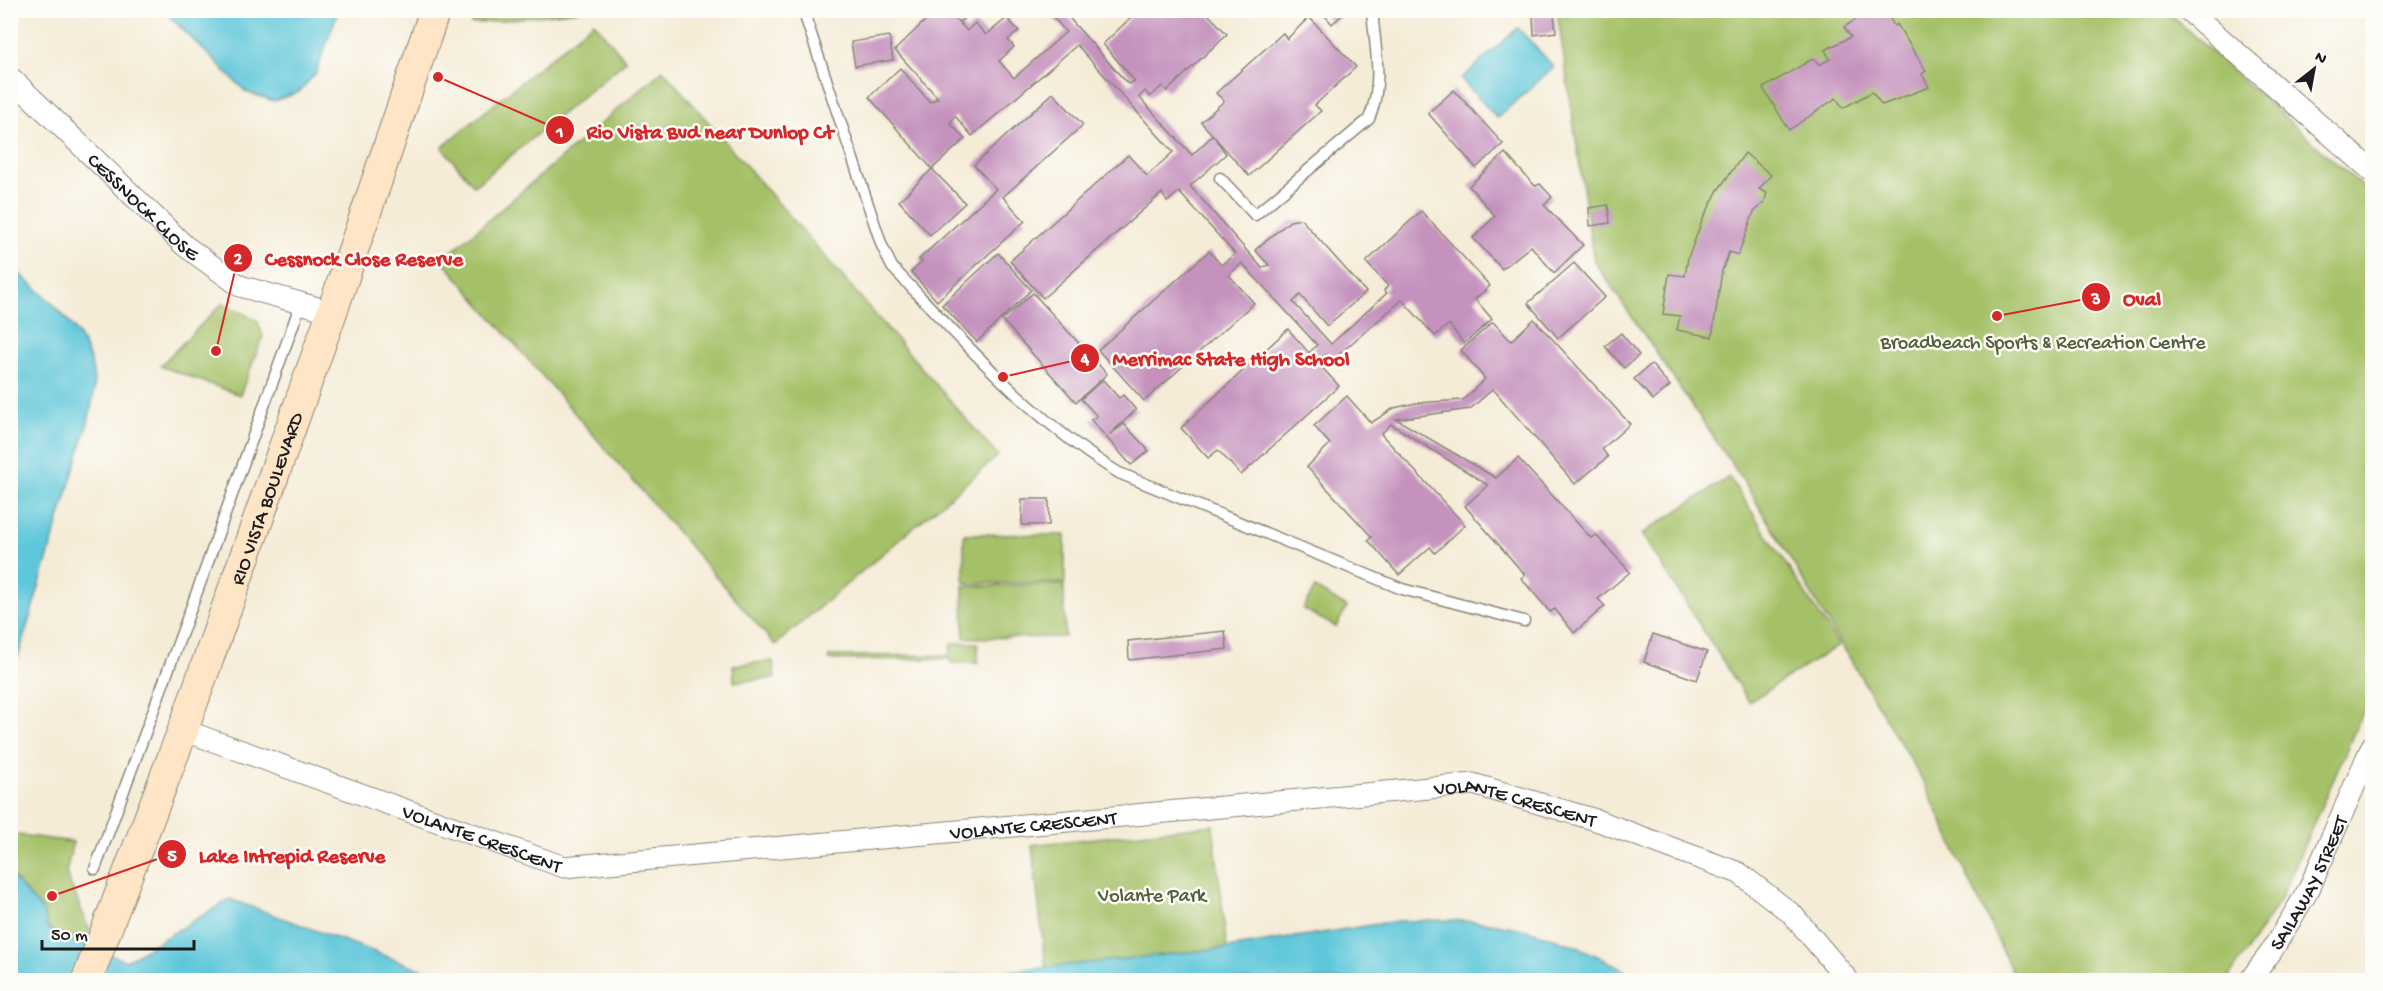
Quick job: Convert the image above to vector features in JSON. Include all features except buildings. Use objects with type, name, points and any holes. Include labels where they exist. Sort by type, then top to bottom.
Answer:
[{"type":"street","name":"RIO VISTA BOULEVARD","points":[[87,981],[183,730],[332,312],[435,10]]},
{"type":"street","points":[[2188,10],[2373,171]]},
{"type":"street","name":"CESSNOCK CLOSE","points":[[10,78],[184,246],[240,286],[332,312]]},
{"type":"street","name":"VOLANTE CRESCENT","points":[[183,730],[564,867],[1473,784],[1596,820],[1739,873],[1792,914],[1848,981]]},
{"type":"street","name":"SAILAWAY STREET","points":[[2250,981],[2271,952],[2309,889],[2373,746]]},
{"type":"lane","points":[[804,10],[882,246],[892,267],[989,369],[1035,410],[1088,454],[1119,473],[1402,588],[1524,621]]},
{"type":"lane","points":[[1220,178],[1256,215],[1370,118],[1379,86],[1372,10]]},
{"type":"lane","name":"RIO VISTA BOULEVARD","points":[[95,869],[301,303]]},
{"type":"green space","points":[[476,10],[580,11],[471,24]]},
{"type":"green space","name":"Broadbeach Sports & Recreation Centre","points":[[1557,11],[2166,11],[2372,195],[2372,692],[2279,902],[2227,980],[2016,980],[1924,783],[1748,488],[1594,261]]},
{"type":"green space","points":[[594,22],[626,61],[474,186],[442,147]]},
{"type":"green space","points":[[663,70],[998,456],[775,645],[442,260]]},
{"type":"green space","points":[[223,303],[258,321],[263,337],[240,395],[160,366]]},
{"type":"green space","points":[[1729,477],[1839,645],[1749,702],[1642,534]]},
{"type":"green space","points":[[964,534],[1065,535],[1065,583],[964,583]]},
{"type":"green space","points":[[1064,585],[1065,637],[964,638],[963,586]]},
{"type":"green space","points":[[1315,588],[1347,607],[1336,627],[1303,609]]},
{"type":"green space","points":[[951,643],[978,643],[978,663],[951,663],[950,659],[829,660],[829,656],[950,655]]},
{"type":"green space","points":[[773,661],[775,678],[734,682],[733,665]]},
{"type":"green space","name":"Volante Park","points":[[1213,825],[1227,948],[1046,968],[1032,845]]},
{"type":"green space","points":[[11,834],[73,842],[66,873],[90,931],[85,944],[48,929],[43,911],[11,875]]},
{"type":"water","points":[[164,11],[338,11],[316,73],[299,92],[274,101],[246,92]]},
{"type":"water","points":[[1518,28],[1554,67],[1497,118],[1461,79]]},
{"type":"water","points":[[11,266],[54,305],[78,335],[87,351],[94,389],[87,426],[11,680]]},
{"type":"water","points":[[10,875],[43,911],[48,929],[126,961],[230,899],[451,980],[11,980]]},
{"type":"water","points":[[1449,920],[1488,923],[1534,932],[1601,958],[1639,980],[930,980],[1227,948],[1397,921]]},
{"type":"place","name":"Rio Vista Bvd near Dunlop Ct","points":[[438,77]]},
{"type":"place","name":"Oval","points":[[1997,316]]},
{"type":"place","name":"Cessnock Close Reserve","points":[[216,351]]},
{"type":"place","name":"Merrimac State High School","points":[[1003,377]]},
{"type":"place","name":"Lake Intrepid Reserve","points":[[52,896]]}]
